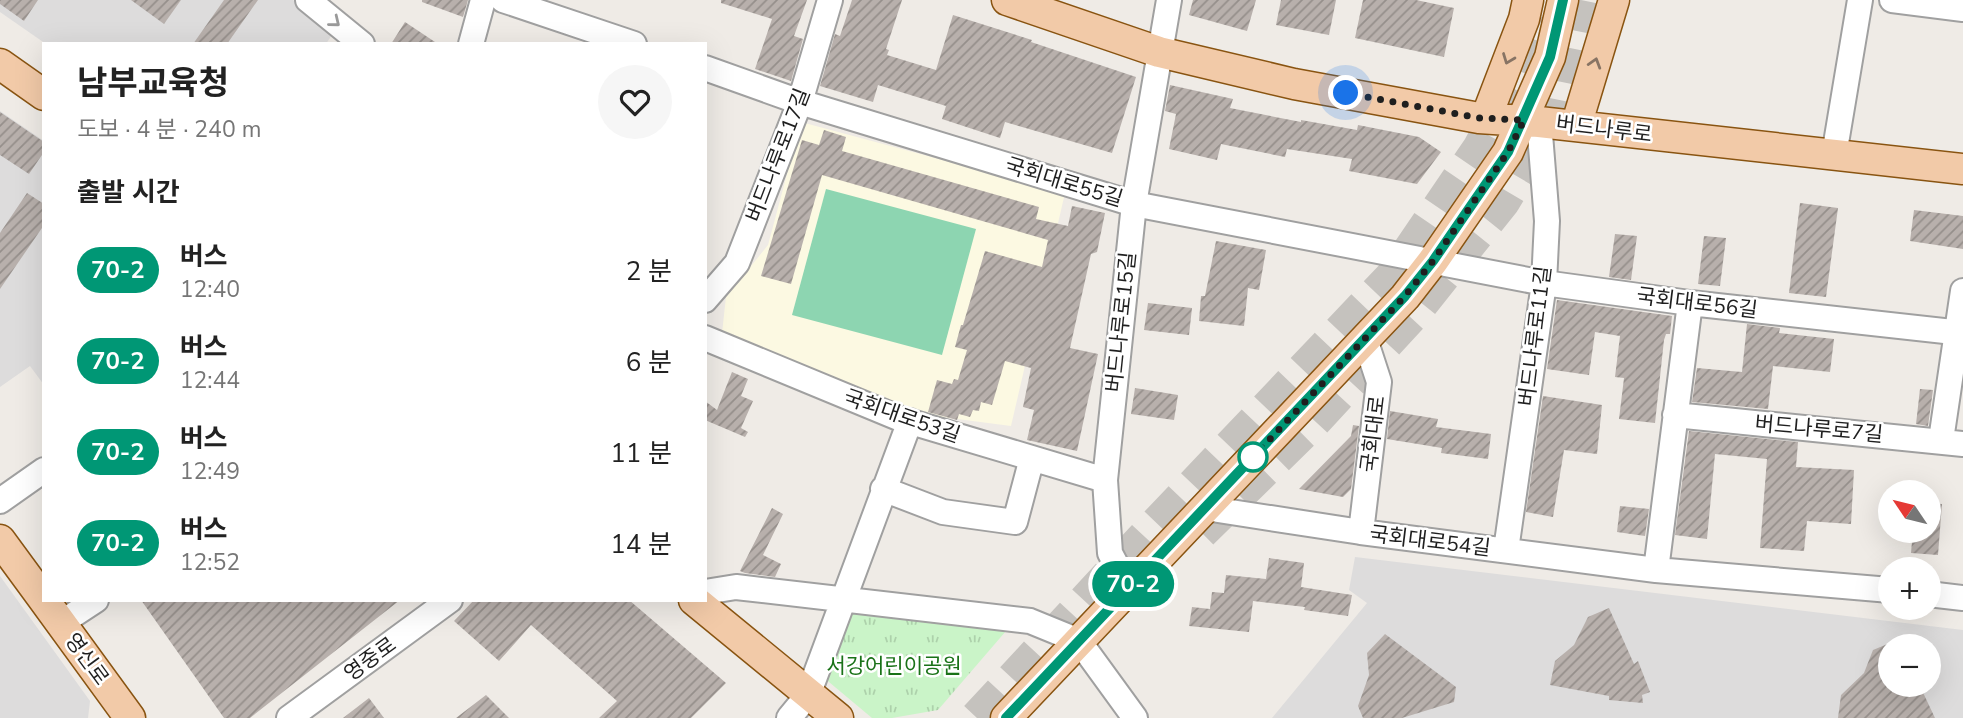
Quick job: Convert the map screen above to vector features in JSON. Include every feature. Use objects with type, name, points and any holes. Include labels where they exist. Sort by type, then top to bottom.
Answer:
[{"type":"main road","name":"버드나루로","points":[[1007,0],[1158,52],[1294,83],[1486,118],[1963,169]]},
{"type":"main road","points":[[1486,118],[1524,19],[1528,0]]},
{"type":"main road","points":[[1006,718],[1365,339],[1433,261],[1531,121],[1563,0]]},
{"type":"main road","points":[[1576,126],[1614,0]]},
{"type":"main road","points":[[0,64],[42,94]]},
{"type":"main road","name":"영신로","points":[[0,540],[42,597]]},
{"type":"main road","points":[[696,602],[838,718]]},
{"type":"main road","name":"영신로","points":[[50,608],[130,718]]},
{"type":"street","points":[[308,0],[360,42]]},
{"type":"street","points":[[472,42],[483,0]]},
{"type":"street","points":[[503,0],[596,38],[621,42]]},
{"type":"street","name":"버드나루로17길","points":[[707,298],[737,263],[800,102],[830,0]]},
{"type":"street","name":"버드나루로15길","points":[[1129,589],[1110,553],[1105,480],[1134,204],[1169,0]]},
{"type":"street","points":[[1834,155],[1860,0]]},
{"type":"street","points":[[1892,0],[1963,9]]},
{"type":"street","name":"국회대로55길","points":[[707,69],[800,102],[1134,204],[1433,261]]},
{"type":"street","name":"버드나루로11길","points":[[1506,551],[1544,283],[1547,221],[1531,121]]},
{"type":"street","name":"국회대로56길","points":[[1433,261],[1544,283],[1690,303],[1960,333]]},
{"type":"street","points":[[1952,442],[1963,291]]},
{"type":"street","points":[[1656,570],[1690,303]]},
{"type":"street","name":"국회대로53길","points":[[707,339],[909,421],[1105,480]]},
{"type":"street","name":"국회대로","points":[[1361,532],[1379,382],[1365,339]]},
{"type":"street","name":"버드나루로7길","points":[[1675,415],[1952,442]]},
{"type":"street","points":[[789,718],[808,695],[909,421]]},
{"type":"street","points":[[883,489],[943,512],[1015,522],[1032,458]]},
{"type":"street","points":[[0,501],[42,471]]},
{"type":"street","name":"국회대로54길","points":[[1205,508],[1361,532],[1656,570],[1878,589]]},
{"type":"street","points":[[707,592],[736,587],[1030,621],[1079,641],[1135,718]]},
{"type":"street","points":[[1941,595],[1963,598]]},
{"type":"street","points":[[50,608],[84,602]]},
{"type":"street","name":"영중로","points":[[289,718],[447,602]]},
{"type":"shaded area","points":[[0,0],[293,0],[333,33],[327,42],[43,42],[0,12]]},
{"type":"shaded area","points":[[0,111],[42,140],[42,382],[30,366],[0,387]]},
{"type":"shaded area","points":[[801,122],[1065,193],[1011,426],[919,414],[722,333],[726,297],[768,245]]},
{"type":"shaded area","points":[[1355,557],[1963,630],[1963,718],[1272,718],[1367,603],[1349,590]]},
{"type":"shaded area","points":[[0,576],[90,701],[88,718],[0,718]]},
{"type":"green space","points":[[826,189],[976,229],[942,355],[792,315]]},
{"type":"green space","name":"서강어린이공원","points":[[850,608],[1006,631],[938,710],[892,718],[872,718],[823,677]]},
{"type":"building","points":[[0,0],[38,0],[24,21],[0,4]]},
{"type":"building","points":[[131,0],[181,0],[164,24]]},
{"type":"building","points":[[224,0],[258,0],[228,42],[194,42]]},
{"type":"building","points":[[422,0],[468,0],[463,17]]},
{"type":"building","points":[[721,0],[807,0],[794,36],[803,39],[791,81],[755,69],[772,19],[721,3]]},
{"type":"building","points":[[852,0],[902,0],[886,49],[889,50],[887,55],[936,70],[953,15],[1136,77],[1112,153],[1005,122],[1000,138],[942,119],[946,106],[878,85],[873,102],[820,86],[835,34],[840,36]]},
{"type":"building","points":[[1193,0],[1256,0],[1247,31],[1189,15]]},
{"type":"building","points":[[1281,0],[1336,0],[1329,35],[1276,25]]},
{"type":"building","points":[[1363,0],[1416,0],[1454,8],[1444,57],[1355,38]]},
{"type":"building","points":[[405,22],[435,42],[392,42]]},
{"type":"building","points":[[1170,85],[1233,99],[1230,108],[1301,122],[1357,130],[1358,125],[1419,137],[1441,152],[1417,184],[1349,171],[1352,159],[1287,149],[1285,157],[1221,144],[1217,160],[1169,149],[1176,114],[1165,111]]},
{"type":"building","points":[[0,112],[42,141],[42,155],[29,174],[0,155]]},
{"type":"building","points":[[824,130],[846,137],[842,151],[1039,207],[1036,219],[1068,226],[1072,206],[1105,213],[1097,252],[1091,254],[1070,348],[1098,354],[1077,451],[1027,440],[1034,410],[1023,407],[1031,368],[1005,361],[992,405],[981,402],[979,411],[973,410],[970,417],[959,414],[957,420],[928,412],[937,380],[952,384],[954,379],[958,380],[967,350],[955,347],[985,251],[1042,267],[1048,240],[822,175],[791,284],[761,276],[802,140],[819,145]]},
{"type":"building","points":[[27,193],[42,203],[42,228],[0,289],[0,233]]},
{"type":"building","points":[[1800,203],[1838,208],[1826,297],[1789,293]]},
{"type":"building","points":[[1914,210],[1963,216],[1963,249],[1910,241]]},
{"type":"building","points":[[1615,234],[1637,236],[1631,280],[1609,277]]},
{"type":"building","points":[[1704,236],[1726,238],[1720,286],[1698,284]]},
{"type":"building","points":[[1216,241],[1266,250],[1259,290],[1248,288],[1244,326],[1199,321],[1201,296],[1205,296]]},
{"type":"building","points":[[1557,300],[1672,316],[1670,334],[1666,334],[1664,340],[1655,423],[1619,419],[1624,378],[1615,377],[1620,336],[1595,332],[1589,375],[1547,369]]},
{"type":"building","points":[[1148,303],[1192,308],[1189,335],[1144,330]]},
{"type":"building","points":[[1747,324],[1780,328],[1779,333],[1834,339],[1830,372],[1773,366],[1768,409],[1692,402],[1697,368],[1742,372]]},
{"type":"building","points":[[732,372],[748,379],[741,396],[753,401],[741,428],[748,432],[745,437],[707,421],[707,402],[717,410]]},
{"type":"building","points":[[1135,388],[1178,395],[1174,420],[1131,414]]},
{"type":"building","points":[[1920,389],[1933,390],[1928,426],[1916,424]]},
{"type":"building","points":[[1543,396],[1602,405],[1597,454],[1564,450],[1553,517],[1526,512]]},
{"type":"building","points":[[1390,411],[1438,419],[1436,427],[1491,434],[1488,459],[1441,453],[1442,448],[1387,439]]},
{"type":"building","points":[[1353,425],[1359,426],[1351,489],[1343,497],[1299,489],[1351,436]]},
{"type":"building","points":[[1689,431],[1798,442],[1796,467],[1854,470],[1851,524],[1807,521],[1804,551],[1760,548],[1767,459],[1715,454],[1707,539],[1675,535]]},
{"type":"building","points":[[1620,506],[1649,509],[1645,536],[1617,532]]},
{"type":"building","points":[[772,508],[783,514],[763,555],[781,564],[775,577],[740,571]]},
{"type":"building","points":[[1912,543],[1939,543],[1938,555],[1911,553]]},
{"type":"building","points":[[1269,558],[1304,563],[1301,587],[1352,595],[1348,616],[1304,610],[1305,607],[1253,601],[1249,632],[1189,626],[1192,607],[1210,609],[1212,592],[1224,593],[1226,575],[1266,579]]},
{"type":"building","points":[[142,602],[397,602],[250,718],[224,718]]},
{"type":"building","points":[[472,602],[631,602],[726,683],[691,718],[599,718],[617,701],[531,625],[499,661],[454,621]]},
{"type":"building","points":[[1609,608],[1634,664],[1638,661],[1650,692],[1642,695],[1643,703],[1609,700],[1609,696],[1550,685],[1555,661],[1574,645],[1588,617]]},
{"type":"building","points":[[1385,634],[1456,687],[1454,702],[1402,718],[1363,718],[1358,706],[1369,675],[1367,653]]},
{"type":"building","points":[[1878,648],[1878,697],[1925,697],[1935,718],[1838,718],[1841,695],[1864,673],[1873,650]]},
{"type":"building","points":[[486,695],[509,718],[456,718]]},
{"type":"building","points":[[369,698],[384,718],[343,718]]},
{"type":"tunnel","points":[[1201,532],[1314,421],[1411,316],[1503,201],[1560,104],[1581,0]]},
{"type":"tunnel","points":[[977,718],[1392,277],[1480,148],[1519,76],[1538,16]]},
{"type":"bus line","name":"70-2","points":[[1006,718],[1405,296],[1433,261],[1508,152],[1524,120],[1550,57],[1563,0]]},
{"type":"route","points":[[1253,457],[1405,296],[1433,261],[1508,152],[1524,120],[1479,118],[1346,93]]}]
